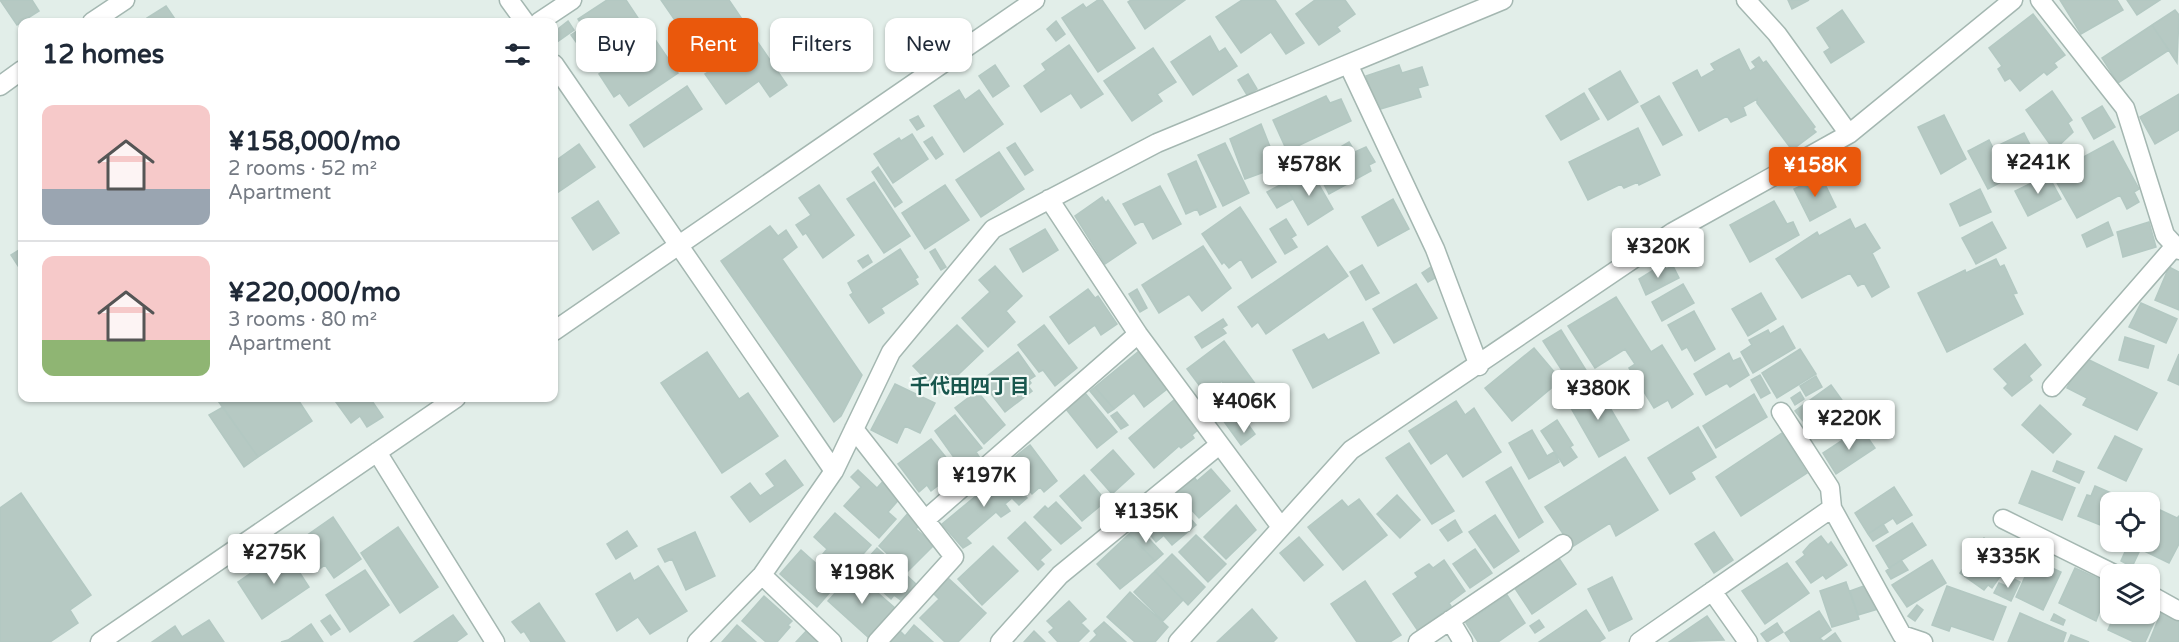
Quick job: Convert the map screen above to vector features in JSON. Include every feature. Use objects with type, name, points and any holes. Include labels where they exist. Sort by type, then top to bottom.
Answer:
[{"type":"street","points":[[98,18],[125,0]]},
{"type":"street","points":[[509,0],[522,18]]},
{"type":"street","points":[[545,18],[572,0]]},
{"type":"street","points":[[558,328],[1035,0]]},
{"type":"street","points":[[697,642],[762,575],[834,471],[891,352],[993,229],[1157,143],[1503,0]]},
{"type":"street","points":[[1746,0],[1777,34],[1849,134]]},
{"type":"street","points":[[1178,642],[1351,450],[1479,366],[1673,232],[1849,134],[2013,0]]},
{"type":"street","points":[[2040,0],[2125,108],[2165,235],[2177,248],[2052,387]]},
{"type":"street","points":[[1348,64],[1435,249],[1479,366]]},
{"type":"street","points":[[558,70],[834,471]]},
{"type":"street","points":[[0,86],[18,73]]},
{"type":"street","points":[[1049,199],[1138,334],[1281,527]]},
{"type":"street","points":[[925,520],[1138,334]]},
{"type":"street","points":[[100,642],[450,402]]},
{"type":"street","points":[[1781,412],[1830,488],[1832,508],[1903,639],[1923,642]]},
{"type":"street","points":[[854,429],[954,557],[877,642]]},
{"type":"street","points":[[1000,642],[1060,575],[1219,445]]},
{"type":"street","points":[[377,452],[495,642]]},
{"type":"street","points":[[1639,642],[1832,508]]},
{"type":"street","points":[[2003,519],[2100,567]]},
{"type":"street","points":[[1418,642],[1563,544]]},
{"type":"street","points":[[762,575],[832,642]]},
{"type":"street","points":[[1712,591],[1748,642]]},
{"type":"street","points":[[2160,601],[2179,612]]},
{"type":"street","points":[[1450,620],[1463,642]]},
{"type":"building","points":[[0,0],[32,0],[39,11],[28,18],[18,18],[17,25]]},
{"type":"building","points":[[607,0],[626,0],[638,18],[580,18]]},
{"type":"building","points":[[661,0],[729,0],[741,18],[673,18]]},
{"type":"building","points":[[1102,0],[1135,48],[1098,72],[1062,18],[1083,4],[1086,8]]},
{"type":"building","points":[[1131,0],[1185,0],[1145,29],[1128,2]]},
{"type":"building","points":[[1242,0],[1275,0],[1304,43],[1286,54],[1271,32],[1241,53],[1216,17]]},
{"type":"building","points":[[1315,0],[1345,0],[1355,14],[1337,27],[1340,31],[1319,45],[1296,14]]},
{"type":"building","points":[[1788,0],[1809,0],[1792,9]]},
{"type":"building","points":[[2060,0],[2117,0],[2123,10],[2081,34]]},
{"type":"building","points":[[2127,0],[2160,0],[2137,15]]},
{"type":"building","points":[[166,6],[174,18],[147,18]]},
{"type":"building","points":[[1842,10],[1864,42],[1831,63],[1824,52],[1830,48],[1817,28]]},
{"type":"building","points":[[2175,10],[2179,15],[2177,63],[2152,25]]},
{"type":"building","points":[[2033,14],[2065,55],[2054,63],[2057,67],[2047,75],[2044,72],[2020,91],[2010,78],[2005,81],[1998,69],[2002,66],[1989,48]]},
{"type":"building","points":[[568,21],[574,30],[558,41],[558,29]]},
{"type":"building","points":[[1056,21],[1065,34],[1056,41],[1047,29]]},
{"type":"building","points":[[2152,25],[2169,50],[2118,83],[2102,58]]},
{"type":"building","points":[[576,32],[576,42],[571,35]]},
{"type":"building","points":[[1210,36],[1219,52],[1225,48],[1237,66],[1193,95],[1171,62]]},
{"type":"building","points":[[656,41],[668,58],[668,72],[678,73],[629,106],[620,93],[614,97],[599,74],[602,72],[656,72]]},
{"type":"building","points":[[758,42],[770,60],[770,72],[778,72],[787,85],[770,97],[759,81],[726,104],[705,74],[708,72],[758,72]]},
{"type":"building","points":[[1069,45],[1103,94],[1081,108],[1071,93],[1041,112],[1024,86],[1046,70],[1042,64]]},
{"type":"building","points":[[1153,48],[1176,82],[1157,94],[1162,101],[1132,121],[1104,81]]},
{"type":"building","points":[[1739,49],[1750,71],[1756,67],[1752,62],[1759,57],[1763,63],[1766,61],[1815,127],[1813,129],[1816,132],[1792,150],[1757,103],[1757,99],[1743,107],[1746,115],[1731,122],[1727,116],[1699,131],[1673,83],[1697,70],[1701,78],[1715,70],[1711,64]]},
{"type":"building","points":[[995,65],[1009,86],[993,97],[979,76]]},
{"type":"building","points":[[1399,65],[1402,73],[1422,67],[1428,85],[1418,88],[1421,97],[1377,110],[1366,76]]},
{"type":"building","points":[[1620,71],[1638,102],[1608,120],[1589,89]]},
{"type":"building","points":[[1248,74],[1257,89],[1247,95],[1238,80]]},
{"type":"building","points":[[687,86],[702,109],[644,147],[630,125]]},
{"type":"building","points":[[959,90],[965,100],[979,90],[1003,124],[964,152],[934,106]]},
{"type":"building","points":[[2052,91],[2072,120],[2068,123],[2073,132],[2054,150],[2026,110]]},
{"type":"building","points":[[1584,93],[1599,119],[1561,140],[1546,116]]},
{"type":"building","points":[[2179,94],[2179,130],[2155,144],[2140,117]]},
{"type":"building","points":[[1326,96],[1330,103],[1341,99],[1351,121],[1287,151],[1273,120]]},
{"type":"building","points":[[1659,96],[1682,135],[1663,145],[1641,106]]},
{"type":"building","points":[[2102,106],[2115,127],[2094,139],[2082,118]]},
{"type":"building","points":[[1944,115],[1966,159],[1941,174],[1918,127]]},
{"type":"building","points":[[918,116],[924,126],[917,130],[910,120]]},
{"type":"building","points":[[1261,124],[1278,167],[1245,179],[1230,139]]},
{"type":"building","points":[[1638,128],[1660,175],[1639,185],[1638,182],[1624,188],[1621,184],[1588,200],[1569,162]]},
{"type":"building","points":[[2024,133],[2039,162],[1988,189],[1968,151],[1989,140],[1993,148]]},
{"type":"building","points":[[912,134],[928,159],[893,183],[874,154],[899,138],[901,141]]},
{"type":"building","points":[[932,137],[943,154],[936,159],[924,142]]},
{"type":"building","points":[[2113,141],[2139,189],[2134,192],[2139,202],[2127,209],[2120,195],[2077,218],[2052,174]]},
{"type":"building","points":[[1349,142],[1355,152],[1366,147],[1375,162],[1369,165],[1371,171],[1329,194],[1313,163]]},
{"type":"building","points":[[1015,143],[1033,170],[1025,175],[1007,148]]},
{"type":"building","points":[[1225,143],[1249,193],[1223,206],[1198,155]]},
{"type":"building","points":[[579,144],[595,167],[558,192],[558,159]]},
{"type":"building","points":[[999,152],[1024,189],[981,217],[956,180]]},
{"type":"building","points":[[1196,161],[1216,207],[1200,215],[1197,209],[1186,214],[1168,174]]},
{"type":"building","points":[[878,167],[902,202],[895,207],[872,172]]},
{"type":"building","points":[[1310,169],[1333,209],[1308,225],[1284,183]]},
{"type":"building","points":[[2048,175],[2061,199],[2028,216],[2015,191]]},
{"type":"building","points":[[1821,176],[1836,207],[1810,221],[1794,189]]},
{"type":"building","points":[[874,182],[910,236],[884,253],[847,199]]},
{"type":"building","points":[[1284,183],[1293,199],[1277,208],[1267,192]]},
{"type":"building","points":[[819,185],[854,235],[823,258],[806,233],[803,235],[796,225],[811,215],[799,198]]},
{"type":"building","points":[[945,185],[969,220],[925,249],[902,213]]},
{"type":"building","points":[[1160,186],[1181,224],[1153,239],[1143,221],[1135,225],[1123,204]]},
{"type":"building","points":[[1980,189],[1991,212],[1960,226],[1950,204]]},
{"type":"building","points":[[1102,197],[1106,203],[1108,200],[1136,243],[1105,264],[1075,216]]},
{"type":"building","points":[[1393,199],[1409,229],[1378,246],[1362,217]]},
{"type":"building","points":[[598,201],[619,233],[593,250],[572,218]]},
{"type":"building","points":[[1774,201],[1787,224],[1793,222],[1799,235],[1750,262],[1730,225]]},
{"type":"building","points":[[1240,207],[1276,262],[1252,278],[1241,259],[1229,268],[1224,262],[1222,264],[1202,234]]},
{"type":"building","points":[[1286,219],[1296,235],[1291,238],[1297,247],[1285,254],[1270,229]]},
{"type":"building","points":[[1850,219],[1855,229],[1865,224],[1880,248],[1872,253],[1889,287],[1872,297],[1864,283],[1858,286],[1850,273],[1802,298],[1776,259],[1817,232],[1819,236]]},
{"type":"building","points":[[1992,222],[2006,248],[1976,264],[1962,238]]},
{"type":"building","points":[[2108,222],[2113,235],[2087,247],[2082,235]]},
{"type":"building","points":[[2149,222],[2156,247],[2123,257],[2117,232]]},
{"type":"building","points":[[770,226],[778,236],[786,230],[797,247],[782,259],[862,375],[841,416],[834,422],[721,261]]},
{"type":"building","points":[[1045,229],[1058,250],[1023,272],[1010,249]]},
{"type":"building","points":[[1203,246],[1231,288],[1202,311],[1189,294],[1159,313],[1142,285]]},
{"type":"building","points":[[1327,246],[1348,276],[1266,334],[1258,322],[1252,327],[1238,307]]},
{"type":"building","points":[[900,249],[918,277],[915,279],[918,284],[881,308],[884,313],[869,323],[850,295],[853,293],[848,283]]},
{"type":"building","points":[[935,249],[946,267],[941,270],[930,252]]},
{"type":"building","points":[[18,251],[18,266],[11,255]]},
{"type":"building","points":[[868,255],[872,262],[863,268],[858,261]]},
{"type":"building","points":[[1996,259],[2000,267],[2004,265],[2017,293],[2013,294],[2023,314],[1947,352],[1918,293],[1965,270],[1966,273]]},
{"type":"building","points":[[1663,264],[1666,269],[1673,266],[1679,278],[1646,295],[1639,279]]},
{"type":"building","points":[[1362,265],[1379,293],[1366,300],[1350,272]]},
{"type":"building","points":[[995,266],[1022,296],[1006,311],[1015,322],[988,347],[962,318],[990,292],[979,280]]},
{"type":"building","points":[[1431,267],[1437,277],[1428,282],[1422,273]]},
{"type":"building","points":[[2169,267],[2179,272],[2179,310],[2155,300]]},
{"type":"building","points":[[1416,284],[1437,318],[1394,343],[1373,309]]},
{"type":"building","points":[[1683,284],[1694,303],[1662,321],[1652,302]]},
{"type":"building","points":[[1088,289],[1095,298],[1098,296],[1117,324],[1101,335],[1095,325],[1069,344],[1050,317]]},
{"type":"building","points":[[1137,289],[1147,308],[1140,312],[1129,294]]},
{"type":"building","points":[[1761,293],[1776,319],[1748,336],[1732,309]]},
{"type":"building","points":[[1616,297],[1651,352],[1662,345],[1693,394],[1672,408],[1668,400],[1654,408],[1629,368],[1635,364],[1625,349],[1595,368],[1568,326]]},
{"type":"building","points":[[2141,303],[2177,319],[2166,343],[2129,327]]},
{"type":"building","points":[[1694,311],[1715,349],[1695,361],[1687,347],[1682,350],[1668,325]]},
{"type":"building","points":[[1223,319],[1227,325],[1222,328],[1226,333],[1202,348],[1195,337]]},
{"type":"building","points":[[1363,322],[1379,353],[1313,388],[1293,350],[1324,334],[1328,340]]},
{"type":"building","points":[[957,325],[983,351],[939,393],[913,366]]},
{"type":"building","points":[[1044,325],[1077,368],[1055,386],[1043,370],[1039,372],[1018,345]]},
{"type":"building","points":[[1783,326],[1795,348],[1753,373],[1741,352],[1752,345],[1749,340],[1768,330],[1770,334]]},
{"type":"building","points":[[1561,330],[1589,375],[1572,386],[1543,341]]},
{"type":"building","points":[[2125,337],[2154,346],[2148,368],[2119,360]]},
{"type":"building","points":[[1224,341],[1269,403],[1233,434],[1220,416],[1227,411],[1220,402],[1229,395],[1222,381],[1205,393],[1187,369]]},
{"type":"building","points":[[2025,344],[2041,365],[2029,376],[2032,380],[2012,396],[2004,388],[2008,384],[1994,369]]},
{"type":"building","points":[[1534,348],[1561,380],[1512,421],[1485,388]]},
{"type":"building","points":[[1800,349],[1816,374],[1777,398],[1762,373]]},
{"type":"building","points":[[1139,351],[1167,389],[1144,407],[1134,393],[1114,409],[1095,387]]},
{"type":"building","points":[[707,352],[739,399],[748,393],[778,436],[722,473],[661,383]]},
{"type":"building","points":[[1018,352],[1035,376],[1029,380],[1031,383],[1028,386],[1032,391],[1005,412],[981,381]]},
{"type":"building","points":[[1729,353],[1733,361],[1740,358],[1749,375],[1730,387],[1727,383],[1706,395],[1694,374]]},
{"type":"building","points":[[2179,354],[2179,385],[2168,380]]},
{"type":"building","points":[[2083,357],[2157,393],[2137,430],[2083,405],[2087,398],[2067,388]]},
{"type":"building","points":[[1760,375],[1770,393],[1761,398],[1751,380]]},
{"type":"building","points":[[1816,376],[1822,387],[1806,396],[1800,386]]},
{"type":"building","points":[[895,384],[935,403],[920,433],[905,426],[897,443],[871,430]]},
{"type":"building","points":[[1596,384],[1629,440],[1599,457],[1567,401]]},
{"type":"building","points":[[1831,385],[1847,407],[1812,432],[1795,411]]},
{"type":"building","points":[[1095,387],[1114,409],[1108,413],[1090,391]]},
{"type":"building","points":[[977,391],[1005,425],[984,444],[955,408]]},
{"type":"building","points":[[1800,392],[1804,399],[1795,405],[1791,398]]},
{"type":"building","points":[[1085,393],[1117,432],[1097,448],[1066,409]]},
{"type":"building","points":[[1754,394],[1767,417],[1716,448],[1703,426]]},
{"type":"building","points":[[1174,400],[1188,410],[1185,412],[1200,428],[1192,435],[1194,438],[1181,448],[1179,446],[1154,468],[1129,438]]},
{"type":"building","points":[[1456,401],[1465,415],[1474,408],[1501,452],[1463,477],[1447,453],[1431,464],[1409,431]]},
{"type":"building","points":[[219,402],[300,402],[312,421],[258,457]]},
{"type":"building","points":[[336,402],[373,402],[383,417],[367,427],[360,416],[351,423]]},
{"type":"building","points":[[2040,405],[2071,434],[2053,453],[2022,425]]},
{"type":"building","points":[[223,407],[258,457],[244,467],[209,415]]},
{"type":"building","points":[[1117,412],[1128,425],[1121,429],[1111,416]]},
{"type":"building","points":[[955,415],[982,448],[976,452],[980,458],[967,469],[963,464],[960,466],[935,431]]},
{"type":"building","points":[[1557,420],[1573,445],[1570,447],[1577,457],[1564,466],[1541,431]]},
{"type":"building","points":[[1247,423],[1255,434],[1241,445],[1233,434]]},
{"type":"building","points":[[1698,427],[1716,457],[1691,472],[1695,479],[1670,494],[1648,458]]},
{"type":"building","points":[[1861,428],[1875,448],[1836,474],[1823,453]]},
{"type":"building","points":[[1532,430],[1547,456],[1554,452],[1559,462],[1529,479],[1509,443]]},
{"type":"building","points":[[1782,433],[1807,473],[1741,516],[1716,477]]},
{"type":"building","points":[[2115,436],[2142,449],[2126,481],[2098,468]]},
{"type":"building","points":[[931,439],[957,471],[931,491],[927,485],[919,492],[898,464]]},
{"type":"building","points":[[1409,443],[1454,511],[1432,524],[1386,458]]},
{"type":"building","points":[[1030,445],[1057,481],[1044,492],[1040,487],[1032,494],[1007,463]]},
{"type":"building","points":[[1113,450],[1134,474],[1112,494],[1091,470]]},
{"type":"building","points":[[1625,457],[1658,510],[1616,536],[1610,523],[1572,547],[1545,507]]},
{"type":"building","points":[[785,460],[803,485],[750,522],[731,497],[750,483],[760,496],[775,486],[766,474]]},
{"type":"building","points":[[2057,461],[2084,472],[2079,483],[2053,471]]},
{"type":"building","points":[[1511,467],[1543,522],[1519,538],[1486,482]]},
{"type":"building","points":[[1211,469],[1230,491],[1199,518],[1175,492],[1194,477],[1197,481]]},
{"type":"building","points":[[858,470],[877,488],[885,479],[902,496],[888,512],[896,519],[879,538],[844,506],[861,487],[851,477]]},
{"type":"building","points":[[2032,471],[2075,488],[2062,520],[2019,503]]},
{"type":"building","points":[[1005,472],[1027,498],[1019,505],[1012,498],[1005,504],[1010,511],[1001,517],[996,512],[966,538],[971,543],[963,548],[942,524]]},
{"type":"building","points":[[1084,475],[1106,501],[1082,521],[1060,496]]},
{"type":"building","points":[[2095,486],[2109,492],[2100,492],[2100,525],[2078,516],[2087,495],[2091,496]]},
{"type":"building","points":[[1894,487],[1912,515],[1897,524],[1893,518],[1868,534],[1855,513]]},
{"type":"building","points":[[21,493],[91,595],[70,610],[78,623],[50,642],[0,642],[0,508]]},
{"type":"building","points":[[1397,495],[1420,520],[1400,538],[1377,514]]},
{"type":"building","points":[[1172,498],[1196,525],[1172,545],[1148,517]]},
{"type":"building","points":[[1359,499],[1387,535],[1343,570],[1308,527],[1342,500],[1348,507]]},
{"type":"building","points":[[1056,502],[1081,528],[1061,544],[1034,517],[1045,506],[1048,509]]},
{"type":"building","points":[[1236,505],[1256,530],[1226,559],[1204,537]]},
{"type":"building","points":[[2160,510],[2177,518],[2179,516],[2179,544],[2169,563],[2146,552],[2160,552]]},
{"type":"building","points":[[910,511],[923,521],[916,529],[934,545],[907,572],[879,546]]},
{"type":"building","points":[[835,513],[871,545],[841,579],[819,559],[827,549],[814,537]]},
{"type":"building","points":[[1495,515],[1519,551],[1494,568],[1469,532]]},
{"type":"building","points":[[333,517],[361,559],[334,578],[325,565],[318,570],[307,556],[315,550],[306,536]]},
{"type":"building","points":[[1148,517],[1163,536],[1156,542],[1141,523]]},
{"type":"building","points":[[1455,520],[1462,532],[1448,541],[1440,530]]},
{"type":"building","points":[[1025,522],[1051,550],[1040,560],[1044,564],[1038,570],[1008,538]]},
{"type":"building","points":[[1912,523],[1926,545],[1889,568],[1876,546]]},
{"type":"building","points":[[1883,524],[1888,532],[1873,541],[1868,534]]},
{"type":"building","points":[[398,527],[438,587],[400,613],[361,553]]},
{"type":"building","points":[[1138,527],[1163,554],[1155,561],[1129,534]]},
{"type":"building","points":[[627,531],[637,546],[616,559],[607,544]]},
{"type":"building","points":[[695,532],[715,576],[686,590],[672,559],[665,562],[658,549]]},
{"type":"building","points":[[1714,532],[1733,560],[1714,573],[1695,544]]},
{"type":"building","points":[[1129,534],[1155,561],[1120,589],[1097,564]]},
{"type":"building","points":[[1196,535],[1226,564],[1208,582],[1179,552]]},
{"type":"building","points":[[1821,536],[1828,545],[1831,542],[1847,565],[1826,579],[1823,575],[1811,583],[1796,562],[1805,555],[1803,552],[1810,544]]},
{"type":"building","points":[[1299,537],[1323,565],[1304,581],[1280,553]]},
{"type":"building","points":[[1984,538],[2013,558],[1992,588],[1988,585],[1984,590],[1960,573]]},
{"type":"building","points":[[993,546],[1018,571],[982,605],[958,579]]},
{"type":"building","points":[[877,548],[916,584],[902,601],[894,595],[891,599],[858,569]]},
{"type":"building","points":[[1475,549],[1492,573],[1470,588],[1453,564]]},
{"type":"building","points":[[285,550],[309,587],[262,619],[238,582]]},
{"type":"building","points":[[801,550],[838,583],[817,607],[780,574]]},
{"type":"building","points":[[2125,552],[2139,552],[2133,564],[2121,561]]},
{"type":"building","points":[[1172,554],[1205,587],[1188,605],[1155,571]]},
{"type":"building","points":[[1558,557],[1576,584],[1532,614],[1514,587]]},
{"type":"building","points":[[2033,559],[2061,572],[2043,610],[2016,597]]},
{"type":"building","points":[[1444,560],[1465,591],[1449,603],[1451,606],[1418,631],[1393,594],[1418,577],[1415,573],[1429,564],[1433,568]]},
{"type":"building","points":[[1901,560],[1908,570],[1891,579],[1886,571]]},
{"type":"building","points":[[1932,560],[1946,583],[1907,607],[1892,585]]},
{"type":"building","points":[[1787,563],[1809,593],[1765,624],[1742,591]]},
{"type":"building","points":[[658,566],[687,611],[650,634],[638,617],[617,631],[596,594],[630,573],[634,581]]},
{"type":"building","points":[[2075,568],[2100,579],[2100,610],[2096,621],[2059,603]]},
{"type":"building","points":[[365,570],[389,605],[350,632],[326,595]]},
{"type":"building","points":[[1155,571],[1183,600],[1163,621],[1134,592]]},
{"type":"building","points":[[854,572],[895,608],[869,638],[828,601]]},
{"type":"building","points":[[1612,577],[1632,619],[1609,631],[1588,589]]},
{"type":"building","points":[[2010,577],[2020,582],[2011,601],[1994,593],[1999,583],[2006,586]]},
{"type":"building","points":[[948,578],[986,613],[958,642],[945,642],[920,618],[939,599],[934,594]]},
{"type":"building","points":[[1365,581],[1401,635],[1390,642],[1357,642],[1331,604]]},
{"type":"building","points":[[1846,582],[1859,619],[1832,627],[1820,591]]},
{"type":"building","points":[[1864,586],[1878,609],[1858,615],[1850,591]]},
{"type":"building","points":[[1947,586],[2006,607],[1993,640],[1951,626],[1949,631],[1932,625]]},
{"type":"building","points":[[1130,592],[1168,627],[1155,642],[1135,642],[1107,617]]},
{"type":"building","points":[[1507,595],[1525,623],[1498,642],[1478,642],[1466,623]]},
{"type":"building","points":[[764,596],[792,621],[788,625],[790,627],[777,642],[766,642],[742,621]]},
{"type":"building","points":[[1069,601],[1086,619],[1081,623],[1089,631],[1078,642],[1058,642],[1049,632],[1054,628],[1047,621]]},
{"type":"building","points":[[539,603],[565,642],[531,642],[524,631],[521,633],[512,622]]},
{"type":"building","points":[[1917,605],[1923,610],[1915,621],[1908,616]]},
{"type":"building","points":[[1252,609],[1277,638],[1273,642],[1217,642]]},
{"type":"building","points":[[1586,610],[1605,638],[1599,642],[1539,642]]},
{"type":"building","points":[[2162,610],[2179,618],[2179,642],[2149,642],[2156,624],[2160,624]]},
{"type":"building","points":[[1819,611],[1831,630],[1820,638],[1823,641],[1791,642],[1785,633]]},
{"type":"building","points":[[2020,613],[2066,633],[2063,642],[2008,642]]},
{"type":"building","points":[[2054,614],[2065,620],[2063,625],[2051,620]]},
{"type":"building","points":[[330,615],[340,629],[331,635],[321,621]]},
{"type":"building","points":[[453,615],[467,634],[456,642],[414,642]]},
{"type":"building","points":[[1707,616],[1724,640],[1669,642]]},
{"type":"building","points":[[209,620],[224,642],[152,642],[175,626],[182,637]]},
{"type":"building","points":[[1539,620],[1544,627],[1535,633],[1530,626]]},
{"type":"building","points":[[1104,622],[1126,642],[1090,642],[1097,635],[1094,631]]},
{"type":"building","points":[[1777,623],[1783,632],[1767,642],[1761,634]]},
{"type":"building","points":[[311,624],[323,642],[281,642],[288,640]]},
{"type":"building","points":[[2111,624],[2153,624],[2145,642],[2134,642],[2108,630]]},
{"type":"building","points":[[737,625],[756,642],[722,642]]},
{"type":"building","points":[[914,625],[933,642],[886,642],[898,629],[905,636]]},
{"type":"building","points":[[809,628],[824,642],[796,642]]},
{"type":"building","points":[[1034,631],[1045,642],[1024,642]]},
{"type":"building","points":[[1835,633],[1841,642],[1823,642]]},
{"type":"building","points":[[2071,635],[2089,642],[2068,642]]},
{"type":"district","name":"千代田四丁目","points":[[970,387]]}]
